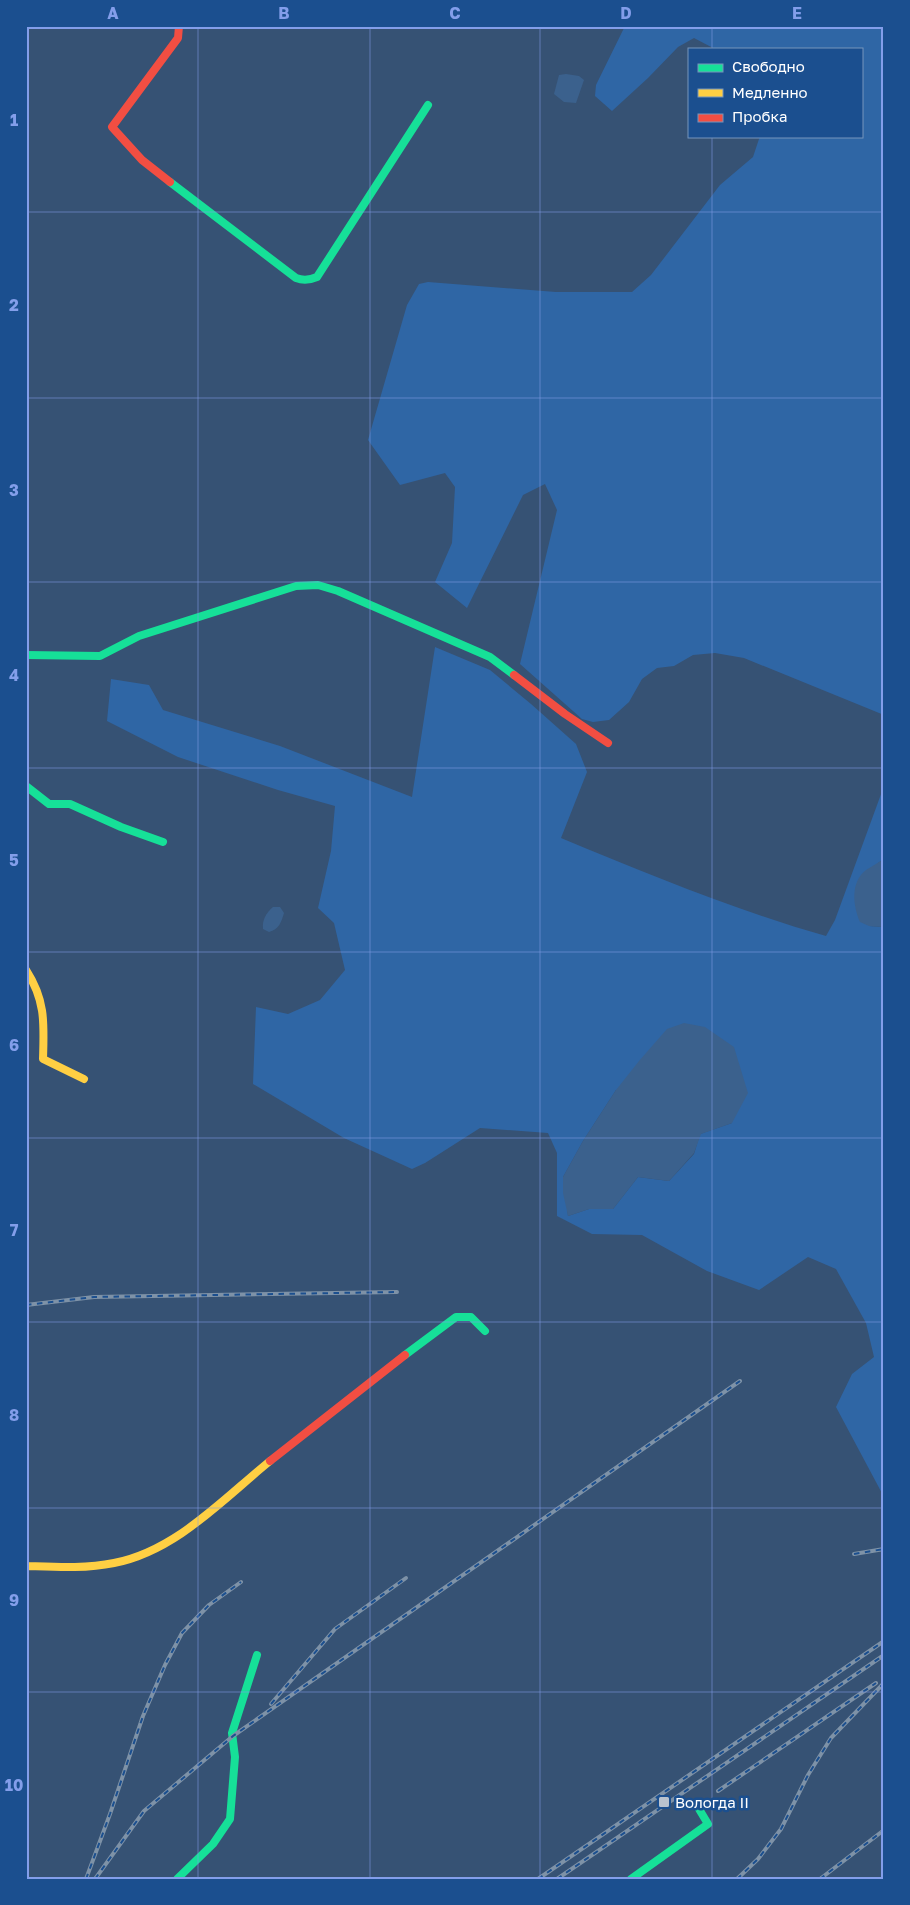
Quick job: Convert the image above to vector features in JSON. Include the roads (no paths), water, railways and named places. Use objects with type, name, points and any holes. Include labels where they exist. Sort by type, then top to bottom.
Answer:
[{"type":"street","points":[[179,26],[178,38],[112,127],[150,166],[296,278],[310,280],[317,277],[428,106]]},
{"type":"street","points":[[26,655],[100,656],[148,633],[296,586],[318,585],[338,591],[490,656],[564,714],[608,743]]},
{"type":"street","points":[[26,786],[49,804],[70,804],[121,827],[162,842]]},
{"type":"street","points":[[26,970],[39,991],[43,1002],[43,1059],[84,1078]]},
{"type":"street","points":[[26,1566],[82,1568],[107,1565],[142,1555],[172,1540],[322,1418],[446,1322],[456,1317],[471,1317],[485,1331]]},
{"type":"street","points":[[177,1879],[213,1844],[230,1819],[235,1757],[232,1733],[257,1656]]},
{"type":"street","points":[[631,1879],[708,1824],[696,1804]]},
{"type":"railway","points":[[26,1305],[94,1297],[397,1292]]},
{"type":"railway","points":[[95,1879],[144,1811],[233,1736],[740,1381]]},
{"type":"railway","points":[[854,1554],[884,1549]]},
{"type":"railway","points":[[271,1704],[335,1629],[406,1578]]},
{"type":"railway","points":[[86,1879],[143,1716],[165,1665],[182,1633],[209,1605],[241,1582]]},
{"type":"railway","points":[[538,1879],[884,1641]]},
{"type":"railway","points":[[557,1879],[884,1655]]},
{"type":"railway","points":[[718,1791],[876,1683]]},
{"type":"railway","points":[[737,1879],[758,1859],[781,1829],[808,1775],[831,1738],[884,1683]]},
{"type":"railway","points":[[820,1879],[884,1830]]},
{"type":"place","name":"Вологда II","points":[[664,1802]]}]
